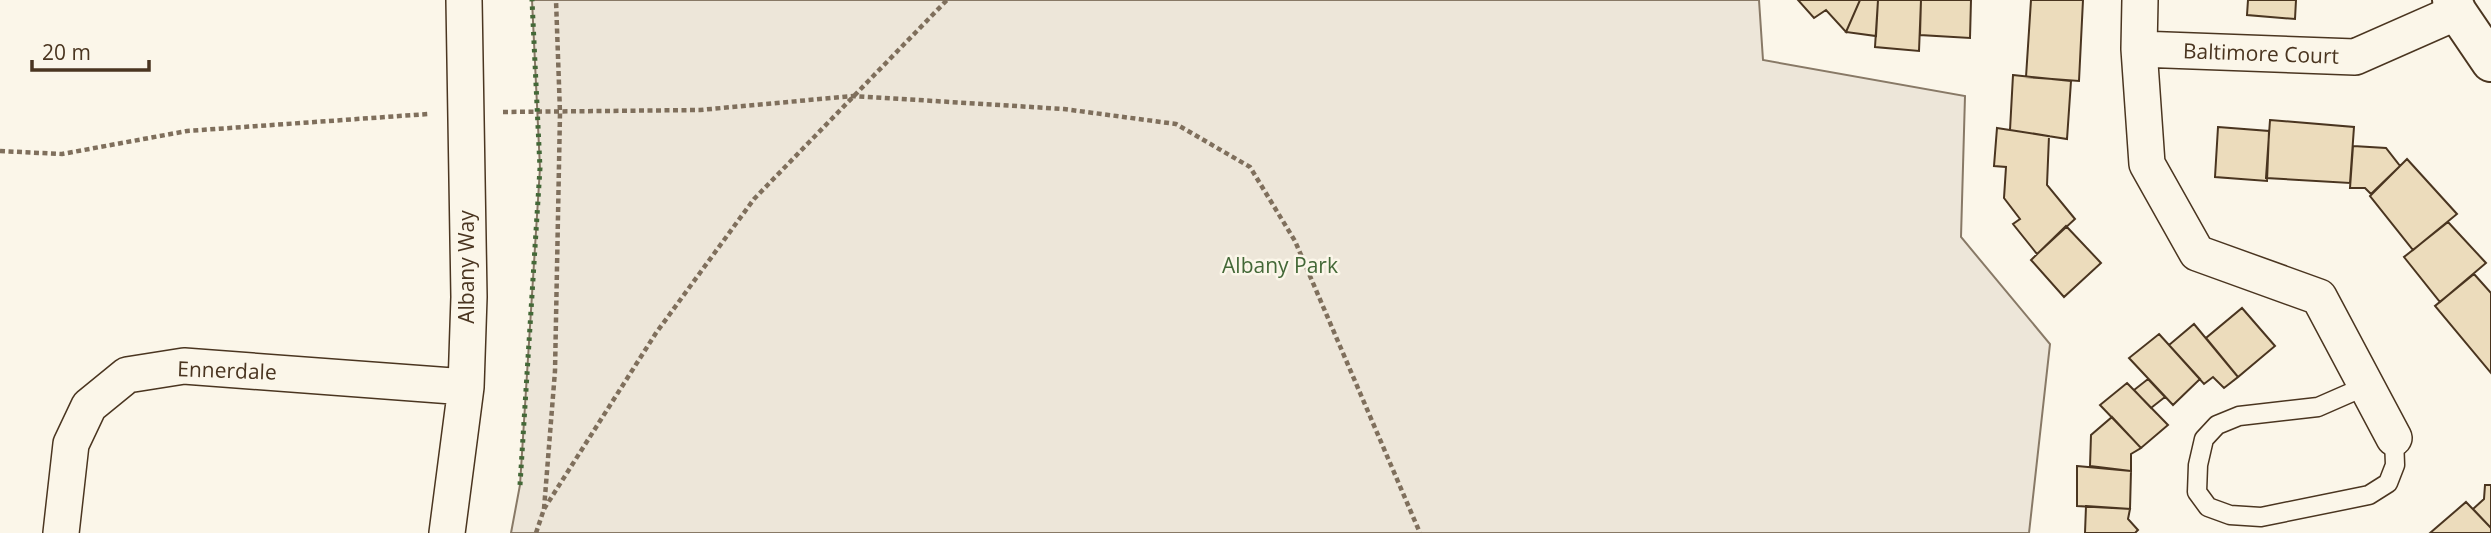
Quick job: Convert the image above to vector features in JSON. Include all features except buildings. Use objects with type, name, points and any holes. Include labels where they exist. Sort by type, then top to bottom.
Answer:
[{"type":"main road","points":[[2454,6],[2491,62]]},
{"type":"street","name":"Albany Way","points":[[447,533],[466,387],[469,297],[464,0]]},
{"type":"street","points":[[2140,0],[2139,49],[2147,164],[2197,253],[2319,297],[2394,438]]},
{"type":"street","name":"Baltimore Court","points":[[2139,49],[2355,57],[2454,6]]},
{"type":"street","name":"Ennerdale","points":[[61,533],[71,444],[89,406],[127,375],[184,366],[466,387]]},
{"type":"lane","points":[[2366,386],[2318,407],[2239,416],[2217,425],[2204,439],[2198,465],[2197,492],[2208,507],[2231,515],[2261,517],[2369,495],[2388,483],[2395,465],[2394,438]]},
{"type":"path","points":[[536,533],[544,509],[555,372],[560,113],[556,0]]},
{"type":"path","points":[[544,509],[656,333],[754,199],[947,0]]},
{"type":"path","points":[[0,152],[62,154],[187,131],[466,111],[560,113],[700,110],[853,96],[1064,108],[1176,124],[1250,167],[1295,241],[1420,533]]},
{"type":"green space","name":"Albany Park","points":[[532,0],[1759,0],[1763,60],[1965,96],[1961,237],[2050,344],[2029,533],[511,533],[520,485],[540,168]]},
{"type":"hedge","points":[[520,485],[540,168],[532,0]]}]
